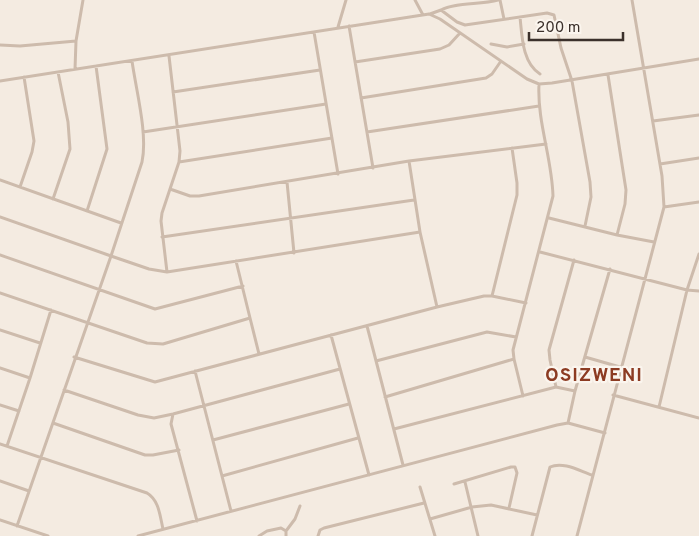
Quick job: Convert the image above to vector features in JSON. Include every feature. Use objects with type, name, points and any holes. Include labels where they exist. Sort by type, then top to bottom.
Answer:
[{"type":"street","points":[[75,69],[76,41],[83,0]]},
{"type":"street","points":[[338,28],[346,0]]},
{"type":"street","points":[[415,0],[423,15]]},
{"type":"street","points":[[0,81],[429,14],[454,5],[470,5],[499,0],[504,19]]},
{"type":"street","points":[[577,536],[664,207],[660,164],[632,0]]},
{"type":"street","points":[[441,10],[457,22],[465,25],[520,16],[547,13],[554,15],[561,48],[572,80],[590,186],[591,197],[585,226]]},
{"type":"street","points":[[429,14],[440,19],[527,79],[538,84],[699,58]]},
{"type":"street","points":[[520,16],[524,44],[530,64],[532,69],[540,74]]},
{"type":"street","points":[[348,26],[373,168]]},
{"type":"street","points":[[314,32],[338,174]]},
{"type":"street","points":[[355,62],[440,49],[449,46],[460,33]]},
{"type":"street","points":[[0,45],[20,46],[76,41]]},
{"type":"street","points":[[491,44],[508,47],[524,44]]},
{"type":"street","points":[[167,272],[162,237],[162,213],[179,162],[180,151],[169,56]]},
{"type":"street","points":[[17,526],[142,162],[144,153],[143,132],[132,61]]},
{"type":"street","points":[[361,98],[486,78],[492,74],[501,61]]},
{"type":"street","points":[[87,211],[107,150],[96,66]]},
{"type":"street","points":[[173,92],[320,70]]},
{"type":"street","points":[[53,199],[70,149],[68,122],[58,72]]},
{"type":"street","points":[[608,74],[626,190],[626,204],[617,235]]},
{"type":"street","points":[[20,187],[34,141],[24,77]]},
{"type":"street","points":[[523,396],[513,350],[549,218],[553,196],[553,184],[539,106],[538,84]]},
{"type":"street","points":[[143,132],[326,104]]},
{"type":"street","points":[[367,132],[539,106]]},
{"type":"street","points":[[653,121],[699,114]]},
{"type":"street","points":[[179,162],[332,138]]},
{"type":"street","points":[[170,189],[195,196],[409,161],[546,144]]},
{"type":"street","points":[[492,296],[518,195],[518,183],[512,148]]},
{"type":"street","points":[[660,164],[699,158]]},
{"type":"street","points":[[409,161],[420,232],[438,307]]},
{"type":"street","points":[[0,180],[121,223]]},
{"type":"street","points":[[287,182],[294,253]]},
{"type":"street","points":[[162,237],[414,200]]},
{"type":"street","points":[[664,207],[699,202]]},
{"type":"street","points":[[0,218],[149,269],[167,272],[420,232]]},
{"type":"street","points":[[549,218],[654,242]]},
{"type":"street","points":[[540,252],[687,290],[699,291]]},
{"type":"street","points":[[659,407],[687,290],[699,254]]},
{"type":"street","points":[[0,255],[155,309],[242,286]]},
{"type":"street","points":[[556,387],[549,350],[574,260]]},
{"type":"street","points":[[236,261],[259,354]]},
{"type":"street","points":[[568,423],[575,391],[610,269]]},
{"type":"street","points":[[0,293],[156,345],[250,318]]},
{"type":"street","points":[[74,356],[155,382],[438,307],[492,296],[526,303]]},
{"type":"street","points":[[7,446],[51,310]]},
{"type":"street","points":[[367,326],[403,466]]},
{"type":"street","points":[[0,330],[40,343]]},
{"type":"street","points":[[376,361],[487,332],[516,337]]},
{"type":"street","points":[[331,335],[348,404],[369,475]]},
{"type":"street","points":[[585,357],[621,367]]},
{"type":"street","points":[[386,397],[514,359]]},
{"type":"street","points":[[0,368],[30,378]]},
{"type":"street","points":[[64,390],[138,416],[149,418],[163,417],[340,369]]},
{"type":"street","points":[[195,371],[231,511]]},
{"type":"street","points":[[394,429],[556,387],[575,391]]},
{"type":"street","points":[[613,395],[699,417]]},
{"type":"street","points":[[213,440],[348,404]]},
{"type":"street","points":[[0,405],[19,411]]},
{"type":"street","points":[[173,414],[171,424],[197,521]]},
{"type":"street","points":[[163,417],[171,424]]},
{"type":"street","points":[[53,423],[145,455],[179,450]]},
{"type":"street","points":[[138,536],[568,423],[604,433]]},
{"type":"street","points":[[222,476],[358,438]]},
{"type":"street","points":[[0,444],[153,496],[163,529]]},
{"type":"street","points":[[532,536],[550,467],[562,465],[592,475]]},
{"type":"street","points":[[454,484],[511,467],[517,468],[509,508]]},
{"type":"street","points":[[0,481],[29,491]]},
{"type":"street","points":[[465,482],[478,536]]},
{"type":"street","points":[[420,487],[435,536]]},
{"type":"street","points":[[318,536],[320,530],[324,528],[424,503]]},
{"type":"street","points":[[430,520],[472,507],[493,505],[537,515]]},
{"type":"street","points":[[258,536],[263,532],[277,528],[281,528],[286,534],[300,506]]},
{"type":"street","points":[[0,520],[48,536]]},
{"type":"district","name":"OSIZWENI","points":[[594,374]]}]
